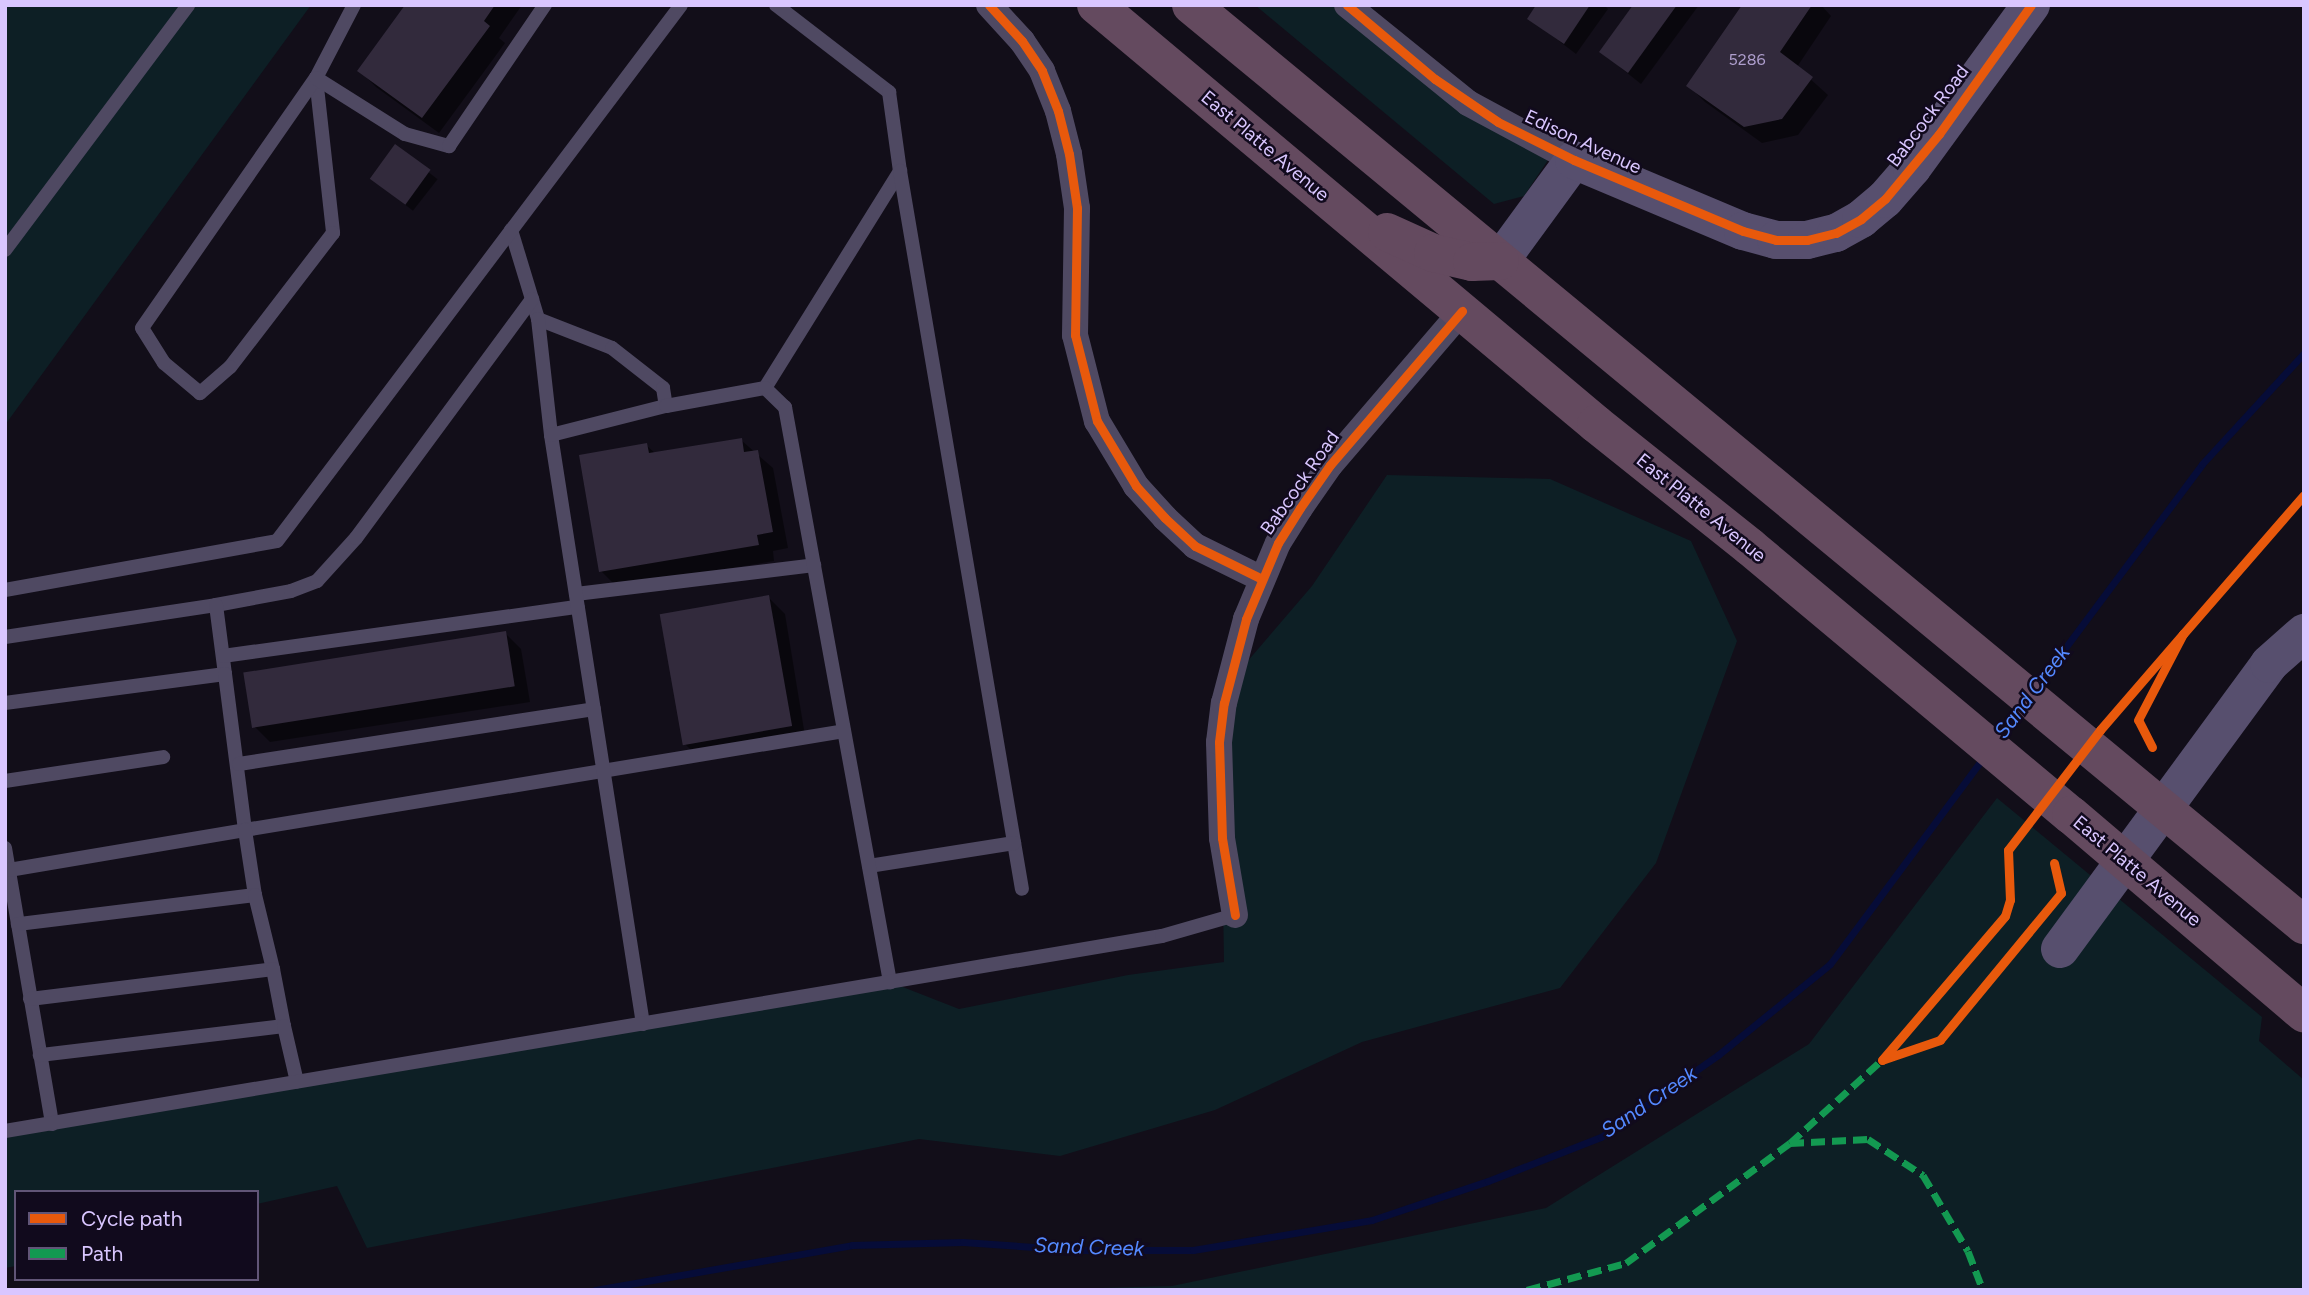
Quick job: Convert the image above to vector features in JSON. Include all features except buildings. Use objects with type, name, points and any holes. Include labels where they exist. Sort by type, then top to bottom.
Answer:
[{"type":"highway","name":"East Platte Avenue","points":[[1096,5],[1596,424],[1750,547],[2301,1011]]},
{"type":"highway","points":[[1191,5],[2304,925]]},
{"type":"highway","points":[[1319,191],[1384,230],[1433,253],[1472,262],[1500,261]]},
{"type":"street","points":[[989,5],[1022,41],[1042,71],[1058,111],[1069,154],[1077,208],[1075,335],[1097,421],[1136,486],[1165,518],[1195,546],[1262,579]]},
{"type":"street","name":"Edison Avenue","points":[[1347,5],[1468,103],[1574,160],[1743,231],[1776,240],[1807,240],[1836,233]]},
{"type":"street","name":"Babcock Road","points":[[1836,233],[1861,219],[1885,198],[1912,168],[2031,5]]},
{"type":"street","points":[[1500,261],[1574,160]]},
{"type":"street","name":"Babcock Road","points":[[1235,915],[1222,838],[1220,742],[1233,659],[1262,579],[1278,543],[1330,465],[1462,311]]},
{"type":"street","points":[[2060,949],[2229,723],[2269,664],[2304,633]]},
{"type":"street","points":[[2229,723],[2304,666]]},
{"type":"lane","points":[[5,250],[188,5]]},
{"type":"lane","points":[[316,78],[333,233],[230,367],[200,393],[164,363],[142,328],[316,78],[354,5]]},
{"type":"lane","points":[[316,78],[405,134],[449,146],[545,5]]},
{"type":"lane","points":[[5,590],[276,541],[681,5]]},
{"type":"lane","points":[[776,5],[888,92],[1022,889]]},
{"type":"lane","points":[[551,435],[666,407],[765,388],[900,171]]},
{"type":"lane","points":[[511,230],[538,319],[551,435],[643,1024]]},
{"type":"lane","points":[[5,636],[216,605],[291,591],[317,581],[356,538],[532,299]]},
{"type":"lane","points":[[538,319],[612,348],[663,388],[666,407]]},
{"type":"lane","points":[[765,388],[785,407],[890,982]]},
{"type":"lane","points":[[223,656],[814,565]]},
{"type":"lane","points":[[216,605],[255,895],[297,1082]]},
{"type":"lane","points":[[5,703],[225,674]]},
{"type":"lane","points":[[239,764],[594,709]]},
{"type":"lane","points":[[9,870],[844,731]]},
{"type":"lane","points":[[5,781],[163,757]]},
{"type":"lane","points":[[869,866],[1014,843]]},
{"type":"lane","points":[[5,848],[52,1124]]},
{"type":"lane","points":[[18,924],[255,895]]},
{"type":"lane","points":[[5,1131],[1162,936],[1235,915]]},
{"type":"lane","points":[[30,999],[273,968]]},
{"type":"lane","points":[[40,1055],[284,1026]]},
{"type":"shaded area","points":[[5,5],[311,5],[5,425]]},
{"type":"shaded area","points":[[1255,5],[1336,5],[1548,160],[1524,196],[1494,204]]},
{"type":"shaded area","points":[[1387,475],[1550,479],[1691,541],[1737,641],[1656,863],[1560,988],[1362,1042],[1215,1110],[1060,1156],[919,1139],[367,1248],[337,1186],[259,1204],[259,1190],[14,1190],[14,1266],[5,1268],[5,1131],[890,982],[959,1009],[1128,975],[1224,962],[1222,838],[1228,684],[1312,586]]},
{"type":"shaded area","points":[[1997,798],[2262,1017],[2259,1041],[2304,1080],[2304,1290],[1024,1290],[1172,1286],[1546,1208],[1809,1044]]},
{"type":"waterway","name":"Sand Creek","points":[[2036,687],[2202,464],[2304,353]]},
{"type":"waterway","name":"Sand Creek","points":[[1996,740],[2023,705]]},
{"type":"waterway","name":"Sand Creek","points":[[595,1290],[852,1245],[963,1242],[1078,1250],[1193,1250],[1372,1220],[1488,1181],[1601,1137],[1718,1055],[1830,964],[1983,758]]},
{"type":"marked path","points":[[1790,1143],[1882,1060]]},
{"type":"marked path","points":[[1527,1290],[1626,1263],[1790,1143],[1868,1139],[1923,1175],[1968,1251],[1983,1290]]},
{"type":"cycle path","points":[[989,5],[1022,41],[1042,71],[1058,111],[1069,154],[1077,208],[1075,335],[1097,421],[1136,486],[1165,518],[1195,546],[1262,579]]},
{"type":"cycle path","points":[[1347,5],[1435,79],[1498,122],[1574,160],[1743,231],[1776,240],[1807,240],[1836,233],[1861,219],[1885,199],[1939,134],[2031,5]]},
{"type":"cycle path","points":[[1235,915],[1222,838],[1219,742],[1224,703],[1246,619],[1278,543],[1330,465],[1462,311]]},
{"type":"cycle path","points":[[2152,747],[2138,720],[2183,634],[2304,495]]},
{"type":"cycle path","points":[[2054,863],[2061,893],[1940,1040],[1882,1060],[2005,916],[2010,900],[2008,850],[2100,730],[2183,634]]}]
